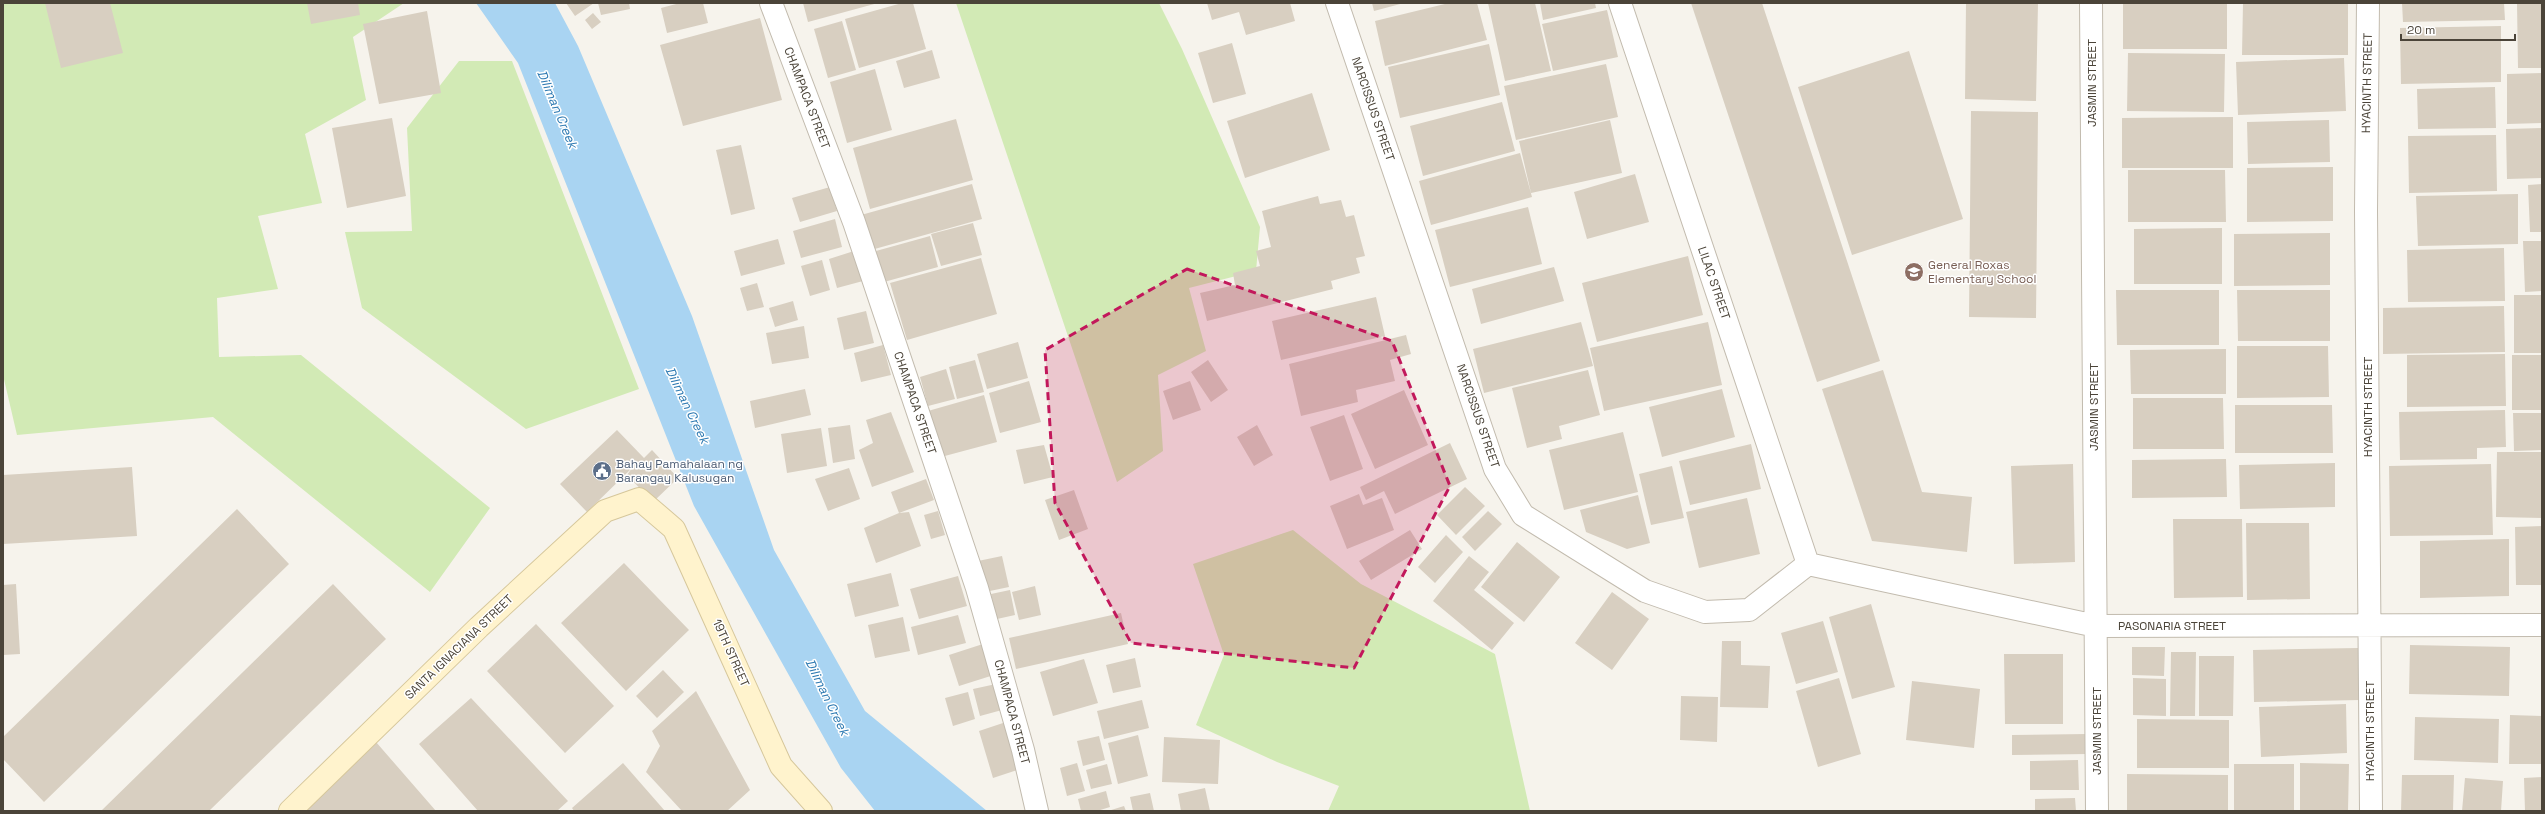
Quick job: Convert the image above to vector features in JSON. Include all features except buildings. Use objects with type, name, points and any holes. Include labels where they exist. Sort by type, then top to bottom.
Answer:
[{"type":"street","name":"CHAMPACA STREET","points":[[770,3],[854,222],[977,588],[1023,750],[1037,811]]},
{"type":"street","name":"NARCISSUS STREET","points":[[1337,3],[1496,469],[1523,515],[1645,591],[1705,612],[1749,610],[1808,564]]},
{"type":"street","name":"LILAC STREET","points":[[1620,3],[1808,564]]},
{"type":"street","name":"JASMIN STREET","points":[[2091,3],[2097,811]]},
{"type":"street","name":"HYACINTH STREET","points":[[2368,3],[2366,211],[2371,811]]},
{"type":"street","name":"SANTA IGNACIANA STREET","points":[[290,811],[479,627],[605,511],[639,499]]},
{"type":"street","name":"19TH STREET","points":[[639,499],[674,529],[781,766],[821,811]]},
{"type":"street","name":"PASONARIA STREET","points":[[1808,564],[2096,626],[2542,625]]},
{"type":"highlighted area","points":[[1187,269],[1392,341],[1450,486],[1354,668],[1131,643],[1055,503],[1045,350]]},
{"type":"green space","points":[[3,3],[404,3],[353,37],[366,100],[305,134],[322,203],[258,216],[278,289],[217,298],[219,357],[301,355],[490,508],[430,592],[213,417],[17,435],[3,375]]},
{"type":"green space","points":[[956,3],[1159,3],[1182,49],[1260,227],[1256,271],[1189,288],[1206,351],[1158,375],[1163,451],[1117,482]]},
{"type":"green space","points":[[459,61],[512,61],[639,389],[526,429],[362,308],[345,232],[412,231],[407,128]]},
{"type":"green space","points":[[1293,530],[1361,584],[1495,654],[1530,811],[1328,811],[1339,786],[1277,762],[1196,725],[1224,655],[1193,564]]},
{"type":"water","name":"Diliman Creek","points":[[476,3],[555,3],[578,46],[692,316],[774,550],[865,711],[987,811],[875,811],[841,768],[694,506],[518,63]]},
{"type":"place","name":"General Roxas Elementary School","points":[[1914,272]]},
{"type":"place","name":"Bahay Pamahalaan ng Barangay Kalusugan","points":[[602,471]]}]
